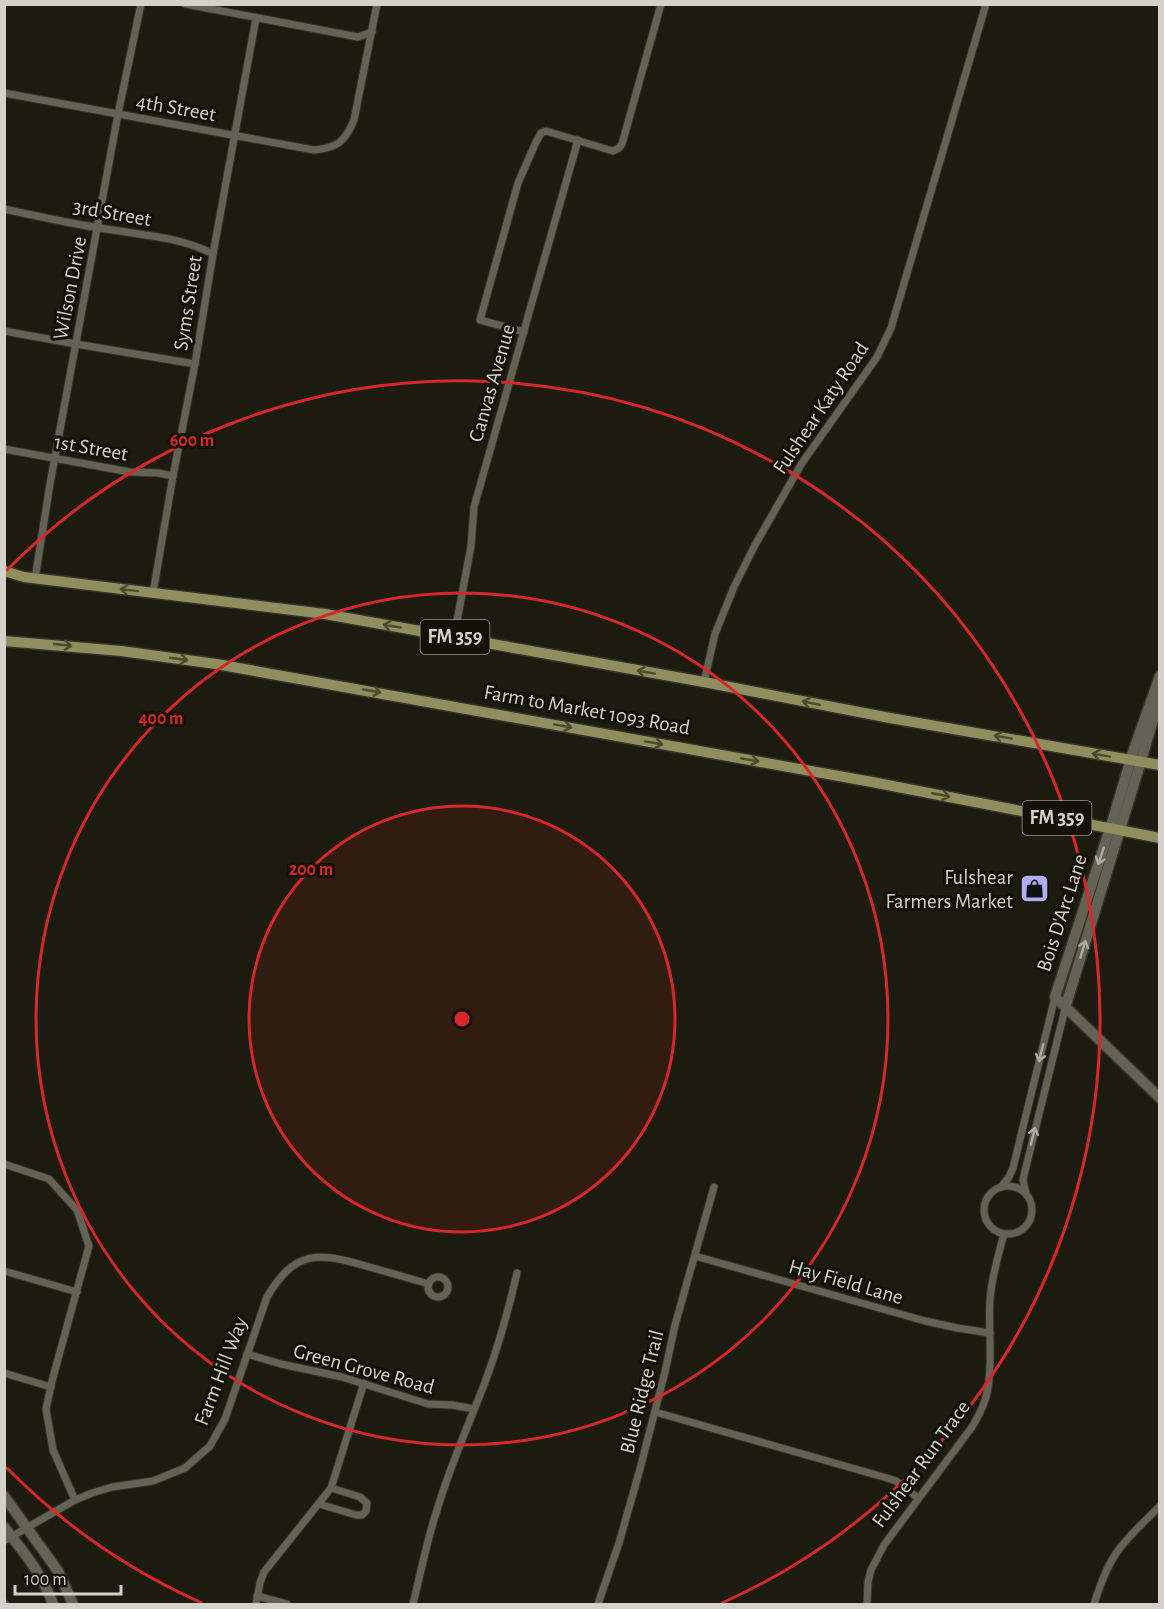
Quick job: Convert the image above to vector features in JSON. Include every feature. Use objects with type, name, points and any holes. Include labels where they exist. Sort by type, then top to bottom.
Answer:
[{"type":"main road","name":"FM 359","points":[[4,571],[30,578],[325,614],[1160,765]]},
{"type":"main road","points":[[4,580],[30,578]]},
{"type":"main road","name":"Farm to Market 1093 Road","points":[[4,641],[121,651],[216,664],[872,782],[1160,838]]},
{"type":"street","name":"Wilson Drive","points":[[30,578],[141,4]]},
{"type":"street","points":[[184,4],[358,37],[372,32],[378,4]]},
{"type":"street","name":"Fulshear Katy Road","points":[[704,682],[716,634],[734,587],[755,544],[802,463],[877,357],[891,328],[986,4]]},
{"type":"street","points":[[524,332],[480,320],[518,183],[536,142],[541,133],[546,131],[613,151],[619,148],[622,144],[659,5]]},
{"type":"street","name":"Syms Street","points":[[153,593],[256,18]]},
{"type":"street","name":"4th Street","points":[[4,93],[314,150],[329,148],[340,143],[349,133],[354,120],[372,32]]},
{"type":"street","name":"Canvas Avenue","points":[[454,637],[471,546],[474,507],[578,140]]},
{"type":"street","name":"3rd Street","points":[[4,209],[179,241],[213,254]]},
{"type":"street","points":[[4,331],[195,364]]},
{"type":"street","name":"1st Street","points":[[4,449],[130,472],[173,476]]},
{"type":"street","points":[[1136,761],[1160,676]]},
{"type":"street","points":[[1136,761],[1160,702]]},
{"type":"street","name":"Bois D'Arc Lane","points":[[1066,1005],[1136,761]]},
{"type":"street","name":"Bois D'Arc Lane","points":[[1115,830],[1055,997],[1066,1005],[1160,1098]]},
{"type":"street","points":[[1002,1186],[1014,1186],[1030,1198],[1033,1212],[1028,1225],[1017,1233],[1004,1234],[990,1226],[984,1211],[985,1203],[988,1196],[1010,1177],[1055,997]]},
{"type":"street","points":[[1026,1193],[1023,1180],[1024,1171],[1066,1005]]},
{"type":"street","points":[[4,1164],[49,1179],[77,1210],[89,1246],[46,1409],[53,1450],[75,1500]]},
{"type":"street","name":"Blue Ridge Trail","points":[[598,1605],[619,1543],[655,1412],[675,1325],[714,1187]]},
{"type":"street","name":"Fulshear Run Trace","points":[[867,1605],[868,1582],[884,1545],[972,1427],[985,1400],[990,1378],[991,1291],[1004,1234]]},
{"type":"street","name":"Farm Hill Way","points":[[8,1539],[75,1500],[92,1493],[112,1487],[153,1481],[185,1468],[210,1446],[225,1419],[267,1297],[284,1272],[293,1265],[319,1256],[337,1258],[429,1284]]},
{"type":"street","name":"Hay Field Lane","points":[[695,1256],[925,1322],[990,1333]]},
{"type":"street","points":[[4,1271],[76,1292]]},
{"type":"street","points":[[413,1605],[427,1542],[438,1506],[490,1366],[517,1273]]},
{"type":"street","name":"Green Grove Road","points":[[247,1354],[281,1364],[325,1372],[428,1404],[474,1409]]},
{"type":"street","points":[[4,1373],[51,1384]]},
{"type":"street","points":[[256,1605],[260,1583],[270,1563],[332,1488],[364,1383]]},
{"type":"street","points":[[655,1412],[887,1478],[896,1481],[918,1498]]},
{"type":"street","points":[[319,1504],[356,1515],[362,1515],[366,1511],[367,1503],[363,1498],[332,1488]]},
{"type":"street","points":[[4,1496],[58,1571],[72,1605]]},
{"type":"street","points":[[1094,1605],[1108,1567],[1117,1551],[1160,1506]]},
{"type":"street","points":[[4,1527],[8,1539],[43,1581],[53,1605]]},
{"type":"street","points":[[257,1596],[287,1605]]},
{"type":"place","name":"Fulshear Farmers Market","points":[[1034,889]]}]
